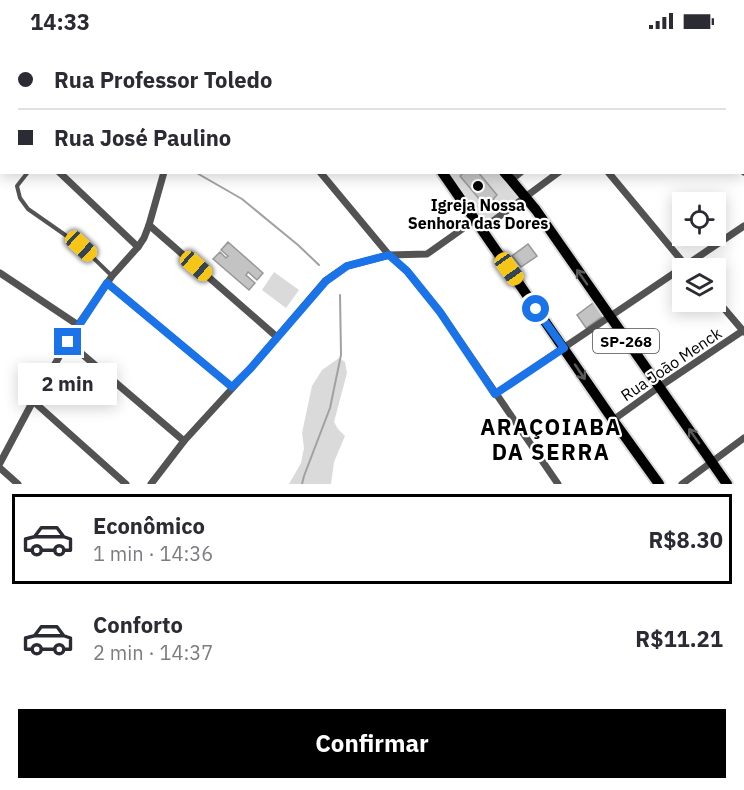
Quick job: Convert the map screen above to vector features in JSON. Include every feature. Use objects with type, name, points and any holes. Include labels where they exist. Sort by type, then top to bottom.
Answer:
[{"type":"main road","name":"SP-268","points":[[443,174],[659,484]]},
{"type":"main road","name":"SP-268","points":[[508,176],[526,197],[727,484]]},
{"type":"street","points":[[61,174],[138,247]]},
{"type":"street","points":[[0,463],[78,325],[112,276],[138,247],[149,225],[163,174]]},
{"type":"street","points":[[322,174],[440,312],[558,484]]},
{"type":"street","points":[[481,230],[556,174]]},
{"type":"street","points":[[610,174],[680,258]]},
{"type":"street","points":[[151,484],[184,441],[326,281],[347,266],[389,255],[427,254],[475,220]]},
{"type":"street","points":[[149,225],[277,337]]},
{"type":"street","points":[[700,258],[744,226]]},
{"type":"street","points":[[0,273],[78,325]]},
{"type":"street","points":[[495,394],[672,277]]},
{"type":"street","points":[[107,283],[232,387]]},
{"type":"street","points":[[726,310],[744,331]]},
{"type":"street","name":"Rua João Menck","points":[[613,420],[744,331]]},
{"type":"street","points":[[68,342],[184,441]]},
{"type":"street","points":[[33,401],[126,484]]},
{"type":"street","points":[[682,484],[744,438]]},
{"type":"street","points":[[0,468],[18,484]]},
{"type":"lane","points":[[26,174],[17,186],[20,198],[28,209],[81,246],[112,276]]},
{"type":"shaded area","points":[[445,174],[503,174],[523,197],[482,228]]},
{"type":"shaded area","points":[[274,272],[299,290],[286,308],[262,290]]},
{"type":"shaded area","points":[[339,358],[345,362],[347,373],[334,422],[345,436],[334,462],[331,484],[289,484],[301,463],[304,448],[302,433],[312,386],[322,370]]},
{"type":"building","name":"Igreja Nossa Senhora das Dores","points":[[480,174],[497,195],[494,203],[485,206],[460,176]]},
{"type":"building","points":[[228,242],[263,273],[257,280],[248,272],[246,275],[255,283],[249,290],[213,259],[220,252],[226,258],[228,256],[221,250]]},
{"type":"building","points":[[528,244],[537,256],[521,267],[512,256]]},
{"type":"building","points":[[593,303],[603,316],[586,328],[577,315]]},
{"type":"waterway","points":[[198,174],[242,199],[319,265]]},
{"type":"waterway","points":[[302,484],[330,408],[341,355],[340,295]]},
{"type":"place","name":"Igreja Nossa Senhora das Dores","points":[[478,186]]},
{"type":"district","name":"ARAÇOIABA DA SERRA","points":[[551,438]]},
{"type":"route","points":[[68,342],[107,283],[232,387],[326,281],[347,266],[389,255],[407,271],[440,312],[495,394],[564,348],[536,309]]}]
